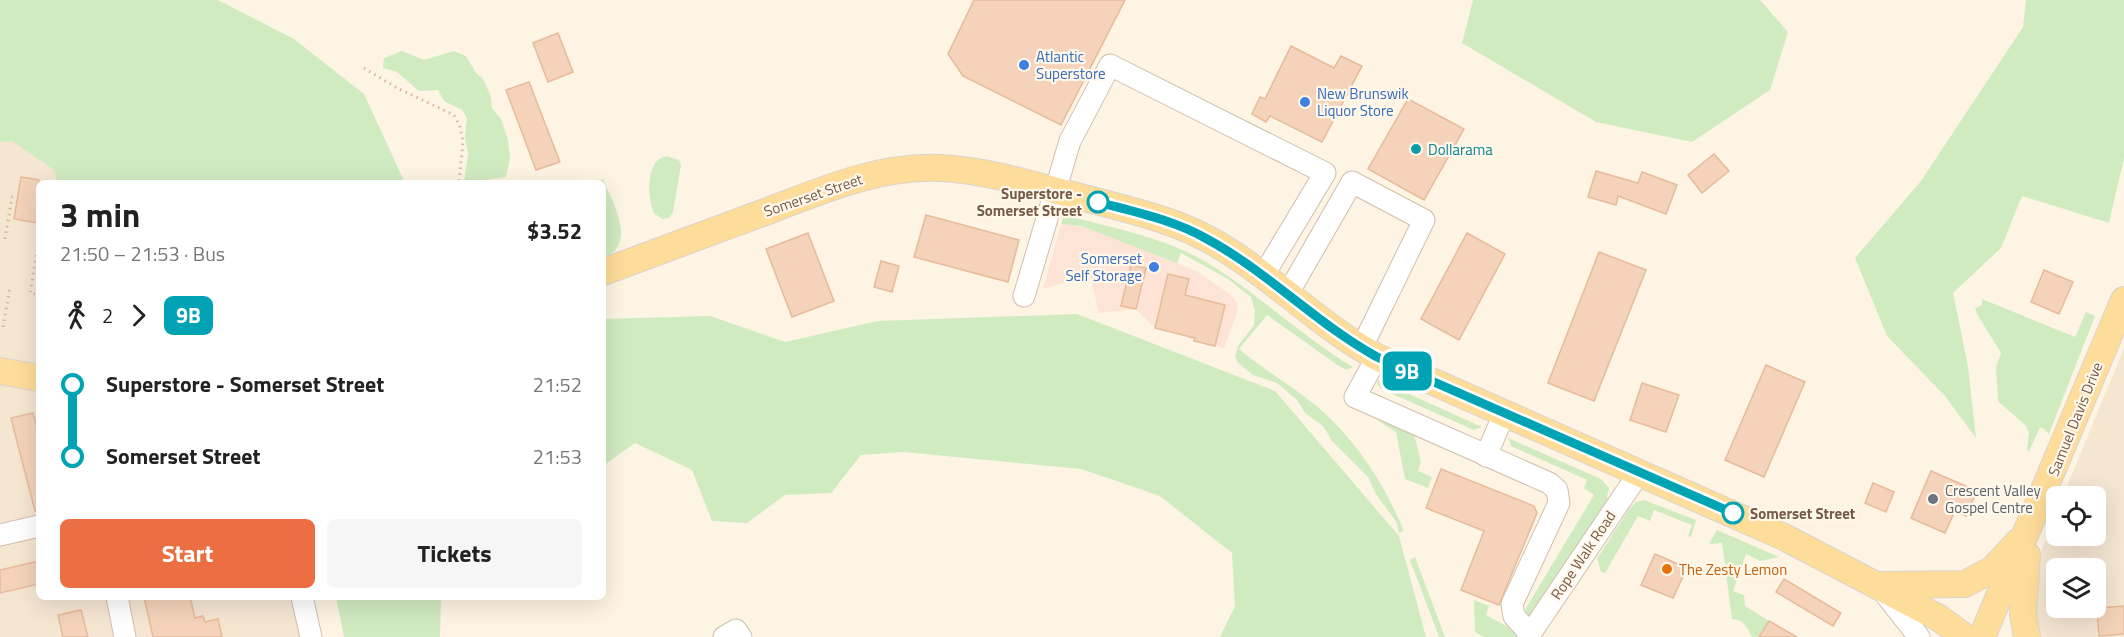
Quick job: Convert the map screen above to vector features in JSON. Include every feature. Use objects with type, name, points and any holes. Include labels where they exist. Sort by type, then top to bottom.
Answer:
[{"type":"main road","name":"Somerset Street","points":[[606,271],[840,184],[900,171],[940,168],[973,171],[1055,191],[1179,226],[1220,247],[1263,276],[1328,327],[1370,353],[1774,532],[1946,622],[1965,637]]},
{"type":"main road","name":"Samuel Davis Drive","points":[[1982,637],[2030,528],[2124,300]]},
{"type":"main road","points":[[0,371],[36,377]]},
{"type":"main road","points":[[1878,585],[1956,586],[1979,579],[1993,569],[2030,528]]},
{"type":"main road","points":[[2027,637],[2023,598],[2030,528]]},
{"type":"street","points":[[1023,296],[1070,141],[1110,65],[1324,173],[1263,276]]},
{"type":"street","points":[[1287,295],[1352,182],[1424,220],[1370,353],[1355,397],[1549,483],[1559,494],[1557,508],[1512,604],[1514,616],[1529,635]]},
{"type":"street","points":[[1486,456],[1504,414]]},
{"type":"street","name":"Rope Walk Road","points":[[1529,635],[1639,473]]},
{"type":"street","points":[[0,535],[36,527]]},
{"type":"street","points":[[1878,585],[1919,637]]},
{"type":"street","points":[[118,600],[125,637]]},
{"type":"street","points":[[303,600],[311,637]]},
{"type":"path","points":[[364,68],[397,88],[454,115],[463,141],[459,180]]},
{"type":"path","points":[[5,238],[12,197],[18,198]]},
{"type":"path","points":[[35,294],[30,293],[36,268]]},
{"type":"path","points":[[3,327],[10,288],[8,288]]},
{"type":"shaded area","points":[[0,91],[110,180],[36,180],[36,600],[302,600],[310,637],[0,637]]},
{"type":"shaded area","points":[[1061,224],[1080,226],[1146,249],[1196,271],[1230,294],[1237,303],[1238,310],[1224,348],[1155,328],[1136,309],[1099,313],[1090,275],[1043,289]]},
{"type":"shaded area","points":[[2124,348],[2124,637],[2036,637],[2032,625],[2039,557],[2046,539],[2046,546],[2106,546],[2106,486],[2067,486]]},
{"type":"green space","points":[[0,0],[218,0],[294,39],[364,94],[404,180],[57,180],[54,170],[12,141],[0,142]]},
{"type":"green space","points":[[1473,0],[1760,0],[1788,32],[1770,90],[1692,142],[1596,122],[1462,43]]},
{"type":"green space","points":[[2026,0],[2124,0],[2124,158],[2109,223],[2022,196],[2001,248],[1953,293],[1968,366],[1976,438],[1945,396],[1887,336],[1855,258],[1921,181],[2023,27]]},
{"type":"green space","points":[[402,51],[424,60],[454,51],[466,56],[476,73],[483,79],[491,97],[492,108],[501,119],[508,140],[510,158],[506,177],[464,180],[468,154],[465,137],[467,118],[462,110],[444,101],[438,90],[419,91],[397,72],[383,68],[384,58]]},
{"type":"green space","points":[[667,156],[679,160],[681,165],[673,212],[669,218],[662,219],[654,213],[649,189],[651,171],[660,159]]},
{"type":"green space","points":[[606,186],[620,222],[619,243],[606,257]]},
{"type":"green space","points":[[1064,215],[1150,238],[1199,258],[1239,284],[1314,341],[1353,367],[1346,370],[1339,366],[1267,315],[1239,349],[1314,404],[1343,431],[1378,479],[1404,531],[1399,533],[1397,523],[1376,494],[1368,477],[1332,441],[1323,426],[1305,413],[1297,400],[1277,383],[1253,375],[1237,362],[1235,356],[1238,346],[1254,325],[1255,311],[1251,297],[1228,279],[1181,253],[1177,263],[1081,226],[1061,224]]},
{"type":"green space","points":[[1982,299],[2075,337],[2086,312],[2095,316],[2049,434],[2040,428],[2029,451],[2027,450],[2029,433],[2026,426],[1998,401],[1996,367],[2001,353],[1977,314],[1975,308],[1982,305]]},
{"type":"green space","points":[[1077,314],[1275,391],[1399,536],[1426,637],[1220,637],[1235,606],[1232,553],[1160,496],[1081,469],[904,452],[861,455],[831,493],[785,495],[747,523],[712,521],[692,470],[635,443],[606,464],[606,319],[710,316],[785,342],[878,321]]},
{"type":"green space","points":[[1378,380],[1482,427],[1474,430],[1381,389],[1377,384]]},
{"type":"green space","points":[[1374,415],[1414,434],[1421,462],[1418,471],[1432,477],[1428,488],[1405,479],[1396,432],[1374,418]]},
{"type":"green space","points":[[1508,438],[1601,479],[1609,488],[1607,497],[1609,500],[1530,622],[1525,616],[1526,608],[1594,495],[1584,488],[1587,480],[1511,446]]},
{"type":"green space","points":[[1644,500],[1696,520],[1691,537],[1688,536],[1692,525],[1654,510],[1650,521],[1638,516],[1605,573],[1601,572],[1597,559],[1630,508],[1636,502]]},
{"type":"green space","points":[[1717,530],[1779,557],[1760,561],[1746,554],[1733,591],[1744,595],[1745,606],[1769,621],[1759,637],[1752,637],[1742,622],[1732,619],[1722,543],[1709,544]]},
{"type":"green space","points":[[1415,557],[1445,637],[1439,637],[1410,560]]},
{"type":"green space","points":[[337,600],[441,600],[440,637],[344,637]]},
{"type":"green space","points":[[1474,600],[1489,606],[1486,615],[1514,630],[1519,637],[1484,637],[1475,632]]},
{"type":"building","name":"Atlantic Superstore","points":[[974,0],[1125,0],[1061,125],[963,76],[948,54]]},
{"type":"building","points":[[558,33],[573,72],[548,82],[533,43]]},
{"type":"building","points":[[1291,46],[1334,68],[1341,56],[1362,66],[1322,142],[1270,116],[1266,122],[1252,114],[1260,97],[1265,99]]},
{"type":"building","points":[[529,82],[560,162],[536,170],[506,90]]},
{"type":"building","name":"Dollarama","points":[[1408,99],[1464,129],[1424,200],[1368,169]]},
{"type":"building","points":[[1714,154],[1729,171],[1702,193],[1688,175]]},
{"type":"building","points":[[1596,171],[1638,183],[1642,172],[1677,185],[1666,214],[1618,196],[1616,205],[1588,197]]},
{"type":"building","points":[[21,177],[39,180],[36,180],[36,223],[14,219]]},
{"type":"building","points":[[926,215],[1019,240],[1008,282],[914,257]]},
{"type":"building","points":[[808,233],[834,301],[792,317],[766,249]]},
{"type":"building","points":[[1467,233],[1505,254],[1459,340],[1421,319]]},
{"type":"building","points":[[1599,252],[1646,270],[1594,401],[1548,383]]},
{"type":"building","points":[[881,261],[899,266],[892,292],[874,287]]},
{"type":"building","points":[[1131,265],[1146,268],[1136,309],[1121,306]]},
{"type":"building","points":[[2044,270],[2073,282],[2059,314],[2031,302]]},
{"type":"building","points":[[1168,274],[1189,279],[1185,295],[1225,305],[1215,346],[1194,341],[1195,338],[1155,328]]},
{"type":"building","points":[[1766,365],[1805,382],[1764,477],[1725,460]]},
{"type":"building","points":[[1642,383],[1679,395],[1666,432],[1630,420]]},
{"type":"building","points":[[33,413],[36,424],[36,511],[35,511],[11,418]]},
{"type":"building","points":[[1441,469],[1534,506],[1537,513],[1499,605],[1461,590],[1484,531],[1426,508]]},
{"type":"building","points":[[1931,471],[1977,491],[1966,516],[1955,511],[1945,533],[1911,518]]},
{"type":"building","points":[[1873,483],[1894,492],[1886,512],[1865,503]]},
{"type":"building","points":[[1655,554],[1687,568],[1673,598],[1641,585]]},
{"type":"building","points":[[36,562],[36,585],[0,593],[0,570]]},
{"type":"building","points":[[1784,579],[1841,613],[1833,626],[1776,592]]},
{"type":"building","points":[[145,600],[191,600],[195,618],[203,616],[205,622],[218,619],[222,637],[153,637]]},
{"type":"building","points":[[2124,606],[2124,634],[2099,636],[2098,618],[2106,618],[2106,607]]},
{"type":"building","points":[[81,610],[88,637],[63,637],[58,615]]},
{"type":"building","points":[[1769,621],[1797,637],[1759,637]]},
{"type":"bus line","name":"9B","points":[[1098,202],[1179,226],[1205,238],[1228,251],[1351,343],[1377,357],[1733,513]]},
{"type":"place","name":"Atlantic Superstore","points":[[1024,65]]},
{"type":"place","name":"New Brunswik Liquor Store","points":[[1305,102]]},
{"type":"place","name":"Dollarama","points":[[1416,149]]},
{"type":"place","name":"Superstore - Somerset Street","points":[[1098,202]]},
{"type":"place","name":"Somerset Self Storage","points":[[1154,267]]},
{"type":"place","name":"Crescent Valley Gospel Centre","points":[[1933,499]]},
{"type":"place","name":"Somerset Street","points":[[1733,513]]},
{"type":"place","name":"The Zesty Lemon","points":[[1667,569]]}]
